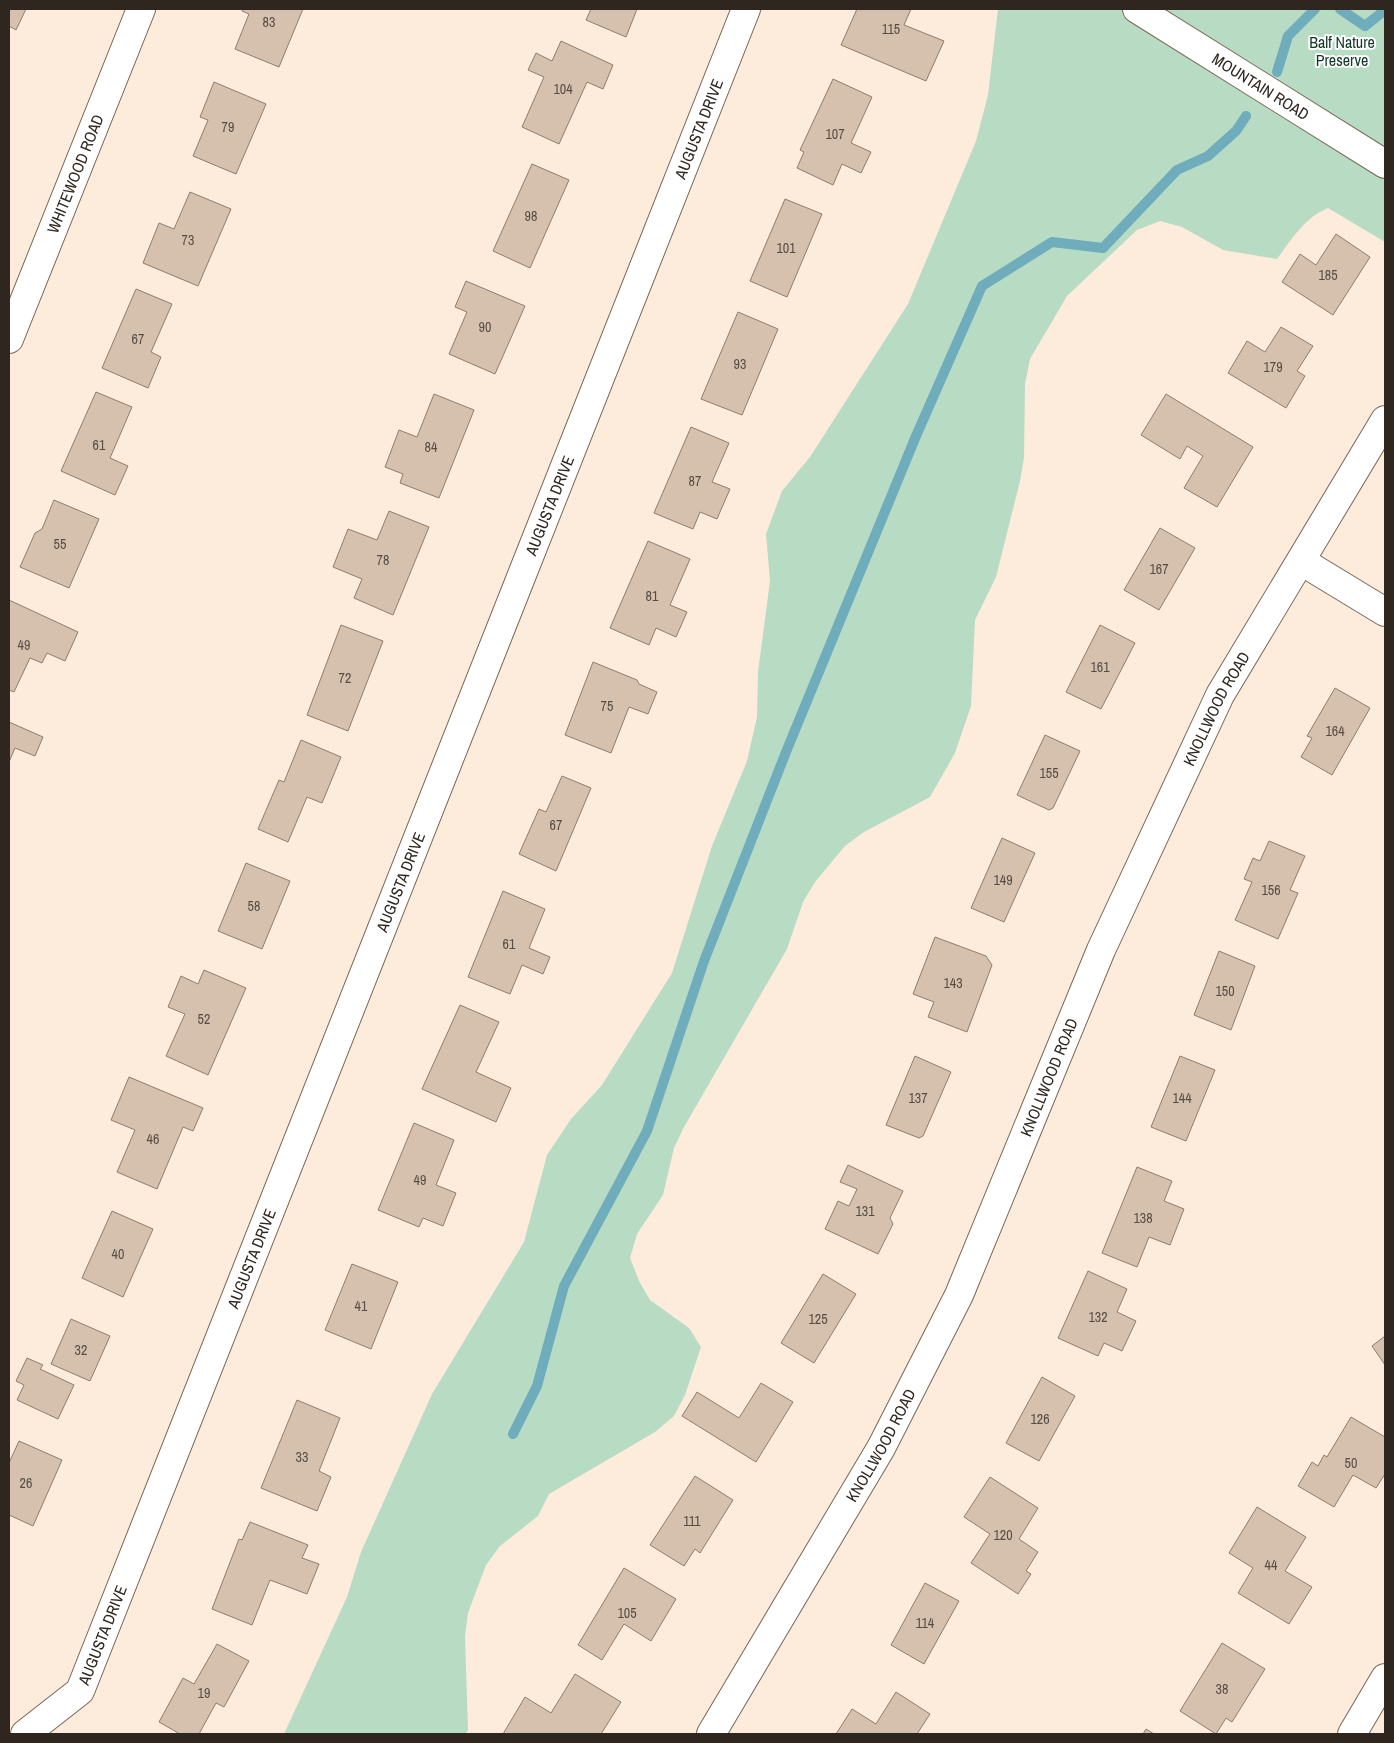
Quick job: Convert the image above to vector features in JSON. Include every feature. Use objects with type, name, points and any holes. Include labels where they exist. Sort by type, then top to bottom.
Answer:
[{"type":"street","name":"WHITEWOOD ROAD","points":[[9,339],[141,9]]},
{"type":"street","name":"AUGUSTA DRIVE","points":[[25,1734],[80,1691],[746,9]]},
{"type":"street","name":"MOUNTAIN ROAD","points":[[1137,9],[1385,164]]},
{"type":"street","name":"KNOLLWOOD ROAD","points":[[711,1734],[881,1448],[955,1304],[1101,950],[1220,695],[1385,420]]},
{"type":"street","points":[[1302,561],[1385,612]]},
{"type":"street","points":[[1352,1734],[1385,1678]]},
{"type":"green space","name":"Balf Nature Preserve","points":[[998,9],[1385,9],[1385,242],[1328,208],[1305,223],[1277,259],[1223,250],[1182,227],[1160,221],[1137,230],[1067,296],[1030,359],[1025,384],[1024,458],[1020,481],[996,577],[975,620],[971,706],[955,753],[930,797],[864,832],[845,846],[815,882],[803,902],[787,949],[684,1127],[674,1148],[663,1195],[637,1234],[630,1258],[639,1281],[650,1300],[689,1328],[701,1347],[685,1395],[674,1416],[655,1432],[549,1494],[538,1516],[500,1546],[486,1565],[468,1613],[465,1636],[468,1730],[465,1734],[284,1734],[347,1597],[361,1552],[432,1394],[524,1242],[547,1155],[571,1119],[602,1085],[672,973],[712,846],[747,761],[757,717],[758,672],[770,581],[766,534],[782,491],[810,457],[908,304],[976,141],[988,95]]},
{"type":"building","points":[[9,9],[26,9],[16,30],[9,26]]},
{"type":"building","points":[[243,9],[303,9],[279,67],[235,49],[249,14],[242,11]]},
{"type":"building","points":[[591,9],[637,9],[626,37],[586,20]]},
{"type":"building","points":[[857,9],[911,9],[904,25],[944,41],[926,81],[841,45]]},
{"type":"building","points":[[561,41],[613,65],[603,89],[587,82],[559,144],[522,127],[544,77],[528,70],[536,53],[552,61]]},
{"type":"building","points":[[833,79],[872,97],[851,143],[871,152],[861,173],[842,164],[833,185],[797,168],[804,152],[800,150]]},
{"type":"building","points":[[214,82],[266,104],[236,174],[193,156],[208,120],[200,117]]},
{"type":"building","points":[[532,164],[569,180],[530,268],[493,251]]},
{"type":"building","points":[[190,192],[231,209],[198,286],[143,263],[159,223],[174,229]]},
{"type":"building","points":[[785,199],[822,214],[787,297],[750,281]]},
{"type":"building","points":[[1336,234],[1370,257],[1333,315],[1282,282],[1300,254],[1316,265]]},
{"type":"building","points":[[466,281],[525,306],[495,374],[449,354],[467,312],[455,307]]},
{"type":"building","points":[[136,289],[172,304],[151,352],[161,357],[148,388],[102,368]]},
{"type":"building","points":[[738,312],[778,329],[742,415],[701,399]]},
{"type":"building","points":[[1281,327],[1313,346],[1297,371],[1305,376],[1286,408],[1228,373],[1247,341],[1265,352]]},
{"type":"building","points":[[96,392],[132,407],[110,458],[128,466],[115,495],[61,471]]},
{"type":"building","points":[[434,394],[474,410],[439,498],[400,483],[403,474],[385,467],[399,430],[417,437]]},
{"type":"building","points":[[1166,394],[1253,447],[1217,507],[1184,488],[1203,456],[1187,446],[1180,459],[1141,435]]},
{"type":"building","points":[[691,427],[729,443],[712,482],[730,489],[717,519],[700,512],[693,529],[654,513]]},
{"type":"building","points":[[54,500],[99,519],[69,588],[20,567],[35,533],[42,529]]},
{"type":"building","points":[[389,511],[429,527],[393,615],[354,598],[362,579],[333,567],[348,529],[377,540]]},
{"type":"building","points":[[1160,528],[1195,548],[1159,610],[1124,590]]},
{"type":"building","points":[[648,541],[690,559],[670,605],[687,612],[676,637],[656,628],[649,645],[610,628]]},
{"type":"building","points":[[9,600],[78,632],[65,661],[47,653],[42,663],[30,658],[14,692],[9,690]]},
{"type":"building","points":[[341,625],[383,641],[348,731],[307,715]]},
{"type":"building","points":[[1100,625],[1135,643],[1101,709],[1066,692]]},
{"type":"building","points":[[593,662],[637,680],[639,684],[657,692],[648,714],[629,707],[611,753],[565,735]]},
{"type":"building","points":[[1335,688],[1370,708],[1332,775],[1301,757],[1312,738],[1307,736]]},
{"type":"building","points":[[9,722],[43,737],[35,756],[15,748],[9,762]]},
{"type":"building","points":[[1045,735],[1080,751],[1053,808],[1049,810],[1017,795]]},
{"type":"building","points":[[301,740],[341,757],[322,803],[307,797],[288,842],[258,829],[279,780],[284,782]]},
{"type":"building","points":[[562,776],[591,788],[556,871],[519,854],[539,809],[546,812]]},
{"type":"building","points":[[1002,838],[1035,853],[1004,922],[971,908]]},
{"type":"building","points":[[1269,841],[1305,856],[1290,890],[1298,893],[1278,939],[1235,920],[1252,882],[1244,879],[1253,858],[1260,861]]},
{"type":"building","points":[[246,863],[290,881],[262,949],[218,931]]},
{"type":"building","points":[[503,891],[545,909],[529,948],[550,957],[543,974],[522,965],[510,994],[468,977]]},
{"type":"building","points":[[935,937],[986,956],[992,965],[967,1032],[928,1017],[934,1002],[913,994]]},
{"type":"building","points":[[1219,951],[1255,966],[1231,1030],[1194,1015]]},
{"type":"building","points":[[204,970],[246,988],[208,1075],[166,1056],[185,1014],[168,1007],[181,976],[198,984]]},
{"type":"building","points":[[460,1005],[499,1022],[476,1072],[511,1088],[496,1122],[422,1089]]},
{"type":"building","points":[[915,1056],[951,1072],[923,1136],[919,1138],[886,1125]]},
{"type":"building","points":[[1180,1056],[1215,1070],[1186,1141],[1151,1127]]},
{"type":"building","points":[[129,1077],[203,1108],[193,1131],[183,1127],[157,1189],[117,1172],[135,1130],[111,1120]]},
{"type":"building","points":[[414,1123],[454,1140],[436,1185],[456,1193],[443,1226],[423,1218],[419,1227],[378,1210]]},
{"type":"building","points":[[848,1165],[903,1191],[890,1218],[893,1224],[878,1254],[825,1229],[838,1201],[849,1206],[857,1189],[840,1182]]},
{"type":"building","points":[[1137,1167],[1172,1181],[1164,1201],[1184,1209],[1170,1245],[1149,1237],[1137,1267],[1102,1253]]},
{"type":"building","points":[[112,1211],[153,1229],[123,1297],[82,1278]]},
{"type":"building","points":[[352,1264],[398,1282],[371,1349],[325,1330]]},
{"type":"building","points":[[1088,1271],[1127,1289],[1117,1312],[1136,1321],[1122,1351],[1104,1343],[1098,1356],[1058,1338]]},
{"type":"building","points":[[823,1274],[856,1294],[814,1363],[781,1343]]},
{"type":"building","points":[[71,1319],[110,1336],[90,1381],[51,1364]]},
{"type":"building","points":[[1385,1336],[1385,1365],[1372,1346]]},
{"type":"building","points":[[27,1358],[43,1365],[40,1369],[74,1385],[58,1419],[17,1400],[24,1385],[16,1381]]},
{"type":"building","points":[[1042,1377],[1075,1396],[1039,1461],[1006,1443]]},
{"type":"building","points":[[761,1383],[793,1402],[756,1462],[682,1416],[697,1392],[739,1418]]},
{"type":"building","points":[[297,1400],[340,1418],[319,1471],[331,1477],[317,1511],[261,1488]]},
{"type":"building","points":[[1351,1417],[1385,1437],[1385,1474],[1376,1488],[1353,1475],[1334,1507],[1298,1486],[1312,1462],[1318,1466],[1324,1455],[1327,1457]]},
{"type":"building","points":[[19,1441],[62,1460],[33,1526],[9,1515],[9,1463]]},
{"type":"building","points":[[695,1476],[733,1500],[700,1553],[695,1549],[684,1566],[650,1545]]},
{"type":"building","points":[[990,1477],[1038,1508],[1019,1539],[1038,1552],[1026,1571],[1031,1574],[1018,1594],[971,1563],[990,1534],[964,1517]]},
{"type":"building","points":[[1257,1507],[1306,1537],[1285,1571],[1312,1587],[1289,1624],[1238,1593],[1253,1568],[1229,1553]]},
{"type":"building","points":[[250,1522],[308,1545],[302,1558],[319,1564],[307,1594],[270,1580],[252,1625],[212,1609],[239,1539],[242,1540]]},
{"type":"building","points":[[624,1568],[676,1599],[651,1641],[624,1624],[602,1660],[578,1645]]},
{"type":"building","points":[[925,1583],[959,1601],[924,1664],[891,1645]]},
{"type":"building","points":[[1222,1643],[1265,1669],[1232,1722],[1226,1718],[1216,1734],[1180,1711]]},
{"type":"building","points":[[217,1644],[249,1661],[224,1707],[216,1703],[199,1734],[180,1734],[159,1722],[183,1678],[194,1684]]},
{"type":"building","points":[[575,1674],[621,1702],[601,1734],[503,1734],[525,1697],[551,1713]]},
{"type":"building","points":[[896,1692],[930,1714],[917,1734],[836,1734],[852,1709],[876,1724]]},
{"type":"building","points":[[1146,1729],[1154,1734],[1143,1734]]},
{"type":"waterway","points":[[1277,72],[1288,36],[1315,9]]},
{"type":"waterway","points":[[1340,9],[1365,26],[1385,10]]},
{"type":"waterway","points":[[513,1434],[537,1386],[564,1286],[647,1131],[704,961],[786,752],[916,436],[982,286],[1052,242],[1103,248],[1177,170],[1208,156],[1236,131],[1246,116]]}]
